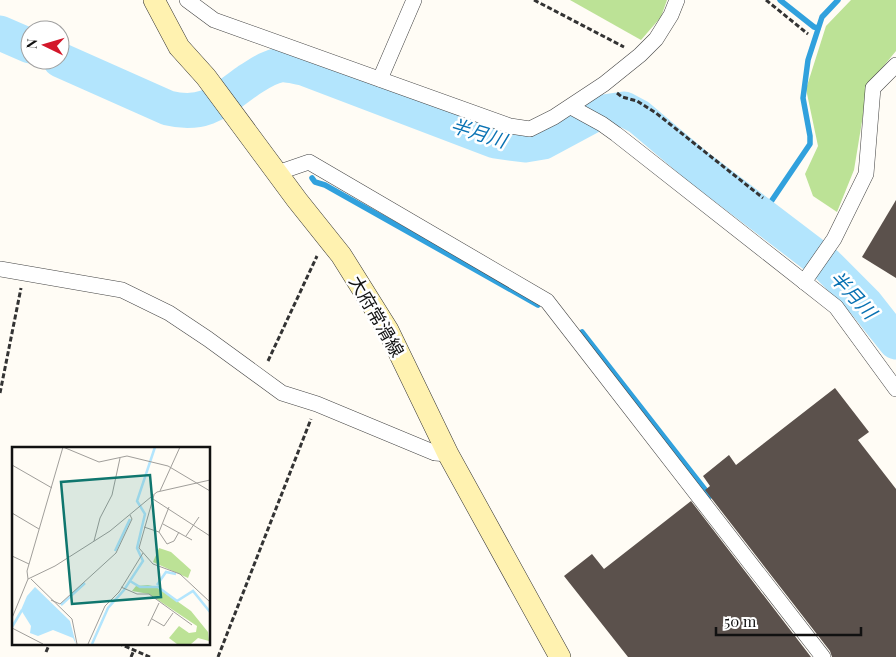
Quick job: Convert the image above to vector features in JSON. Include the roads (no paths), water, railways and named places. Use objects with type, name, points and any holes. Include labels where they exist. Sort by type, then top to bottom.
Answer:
[{"type":"main road","name":"大府常滑線","points":[[154,0],[179,47],[206,77],[341,255],[388,330],[448,454],[560,657]]},
{"type":"street","points":[[187,0],[214,20],[510,126],[530,129],[575,110],[640,55],[656,39],[671,15],[677,0]]},
{"type":"street","points":[[380,79],[414,0]]},
{"type":"street","points":[[804,282],[834,239],[866,174],[873,88],[896,65]]},
{"type":"street","points":[[575,110],[602,124],[836,307],[896,389]]},
{"type":"street","points":[[277,173],[309,162],[547,301],[823,657]]},
{"type":"street","points":[[0,269],[122,290],[169,313],[282,393],[317,404],[435,453],[448,454]]},
{"type":"waterway","points":[[780,0],[814,27],[818,28]]},
{"type":"waterway","points":[[762,215],[810,144],[803,98],[808,60],[822,17],[838,0]]},
{"type":"waterway","name":"半月川","points":[[0,33],[20,42]]},
{"type":"waterway","name":"半月川","points":[[70,64],[168,108],[181,110],[202,109],[212,105],[268,69],[280,65],[292,66],[303,68],[495,141],[525,145],[543,142],[597,113],[624,109],[639,117],[697,166],[827,265],[865,303],[896,342]]},
{"type":"waterway","points":[[312,178],[315,182],[325,185],[538,305]]},
{"type":"waterway","points":[[582,332],[710,496]]}]
